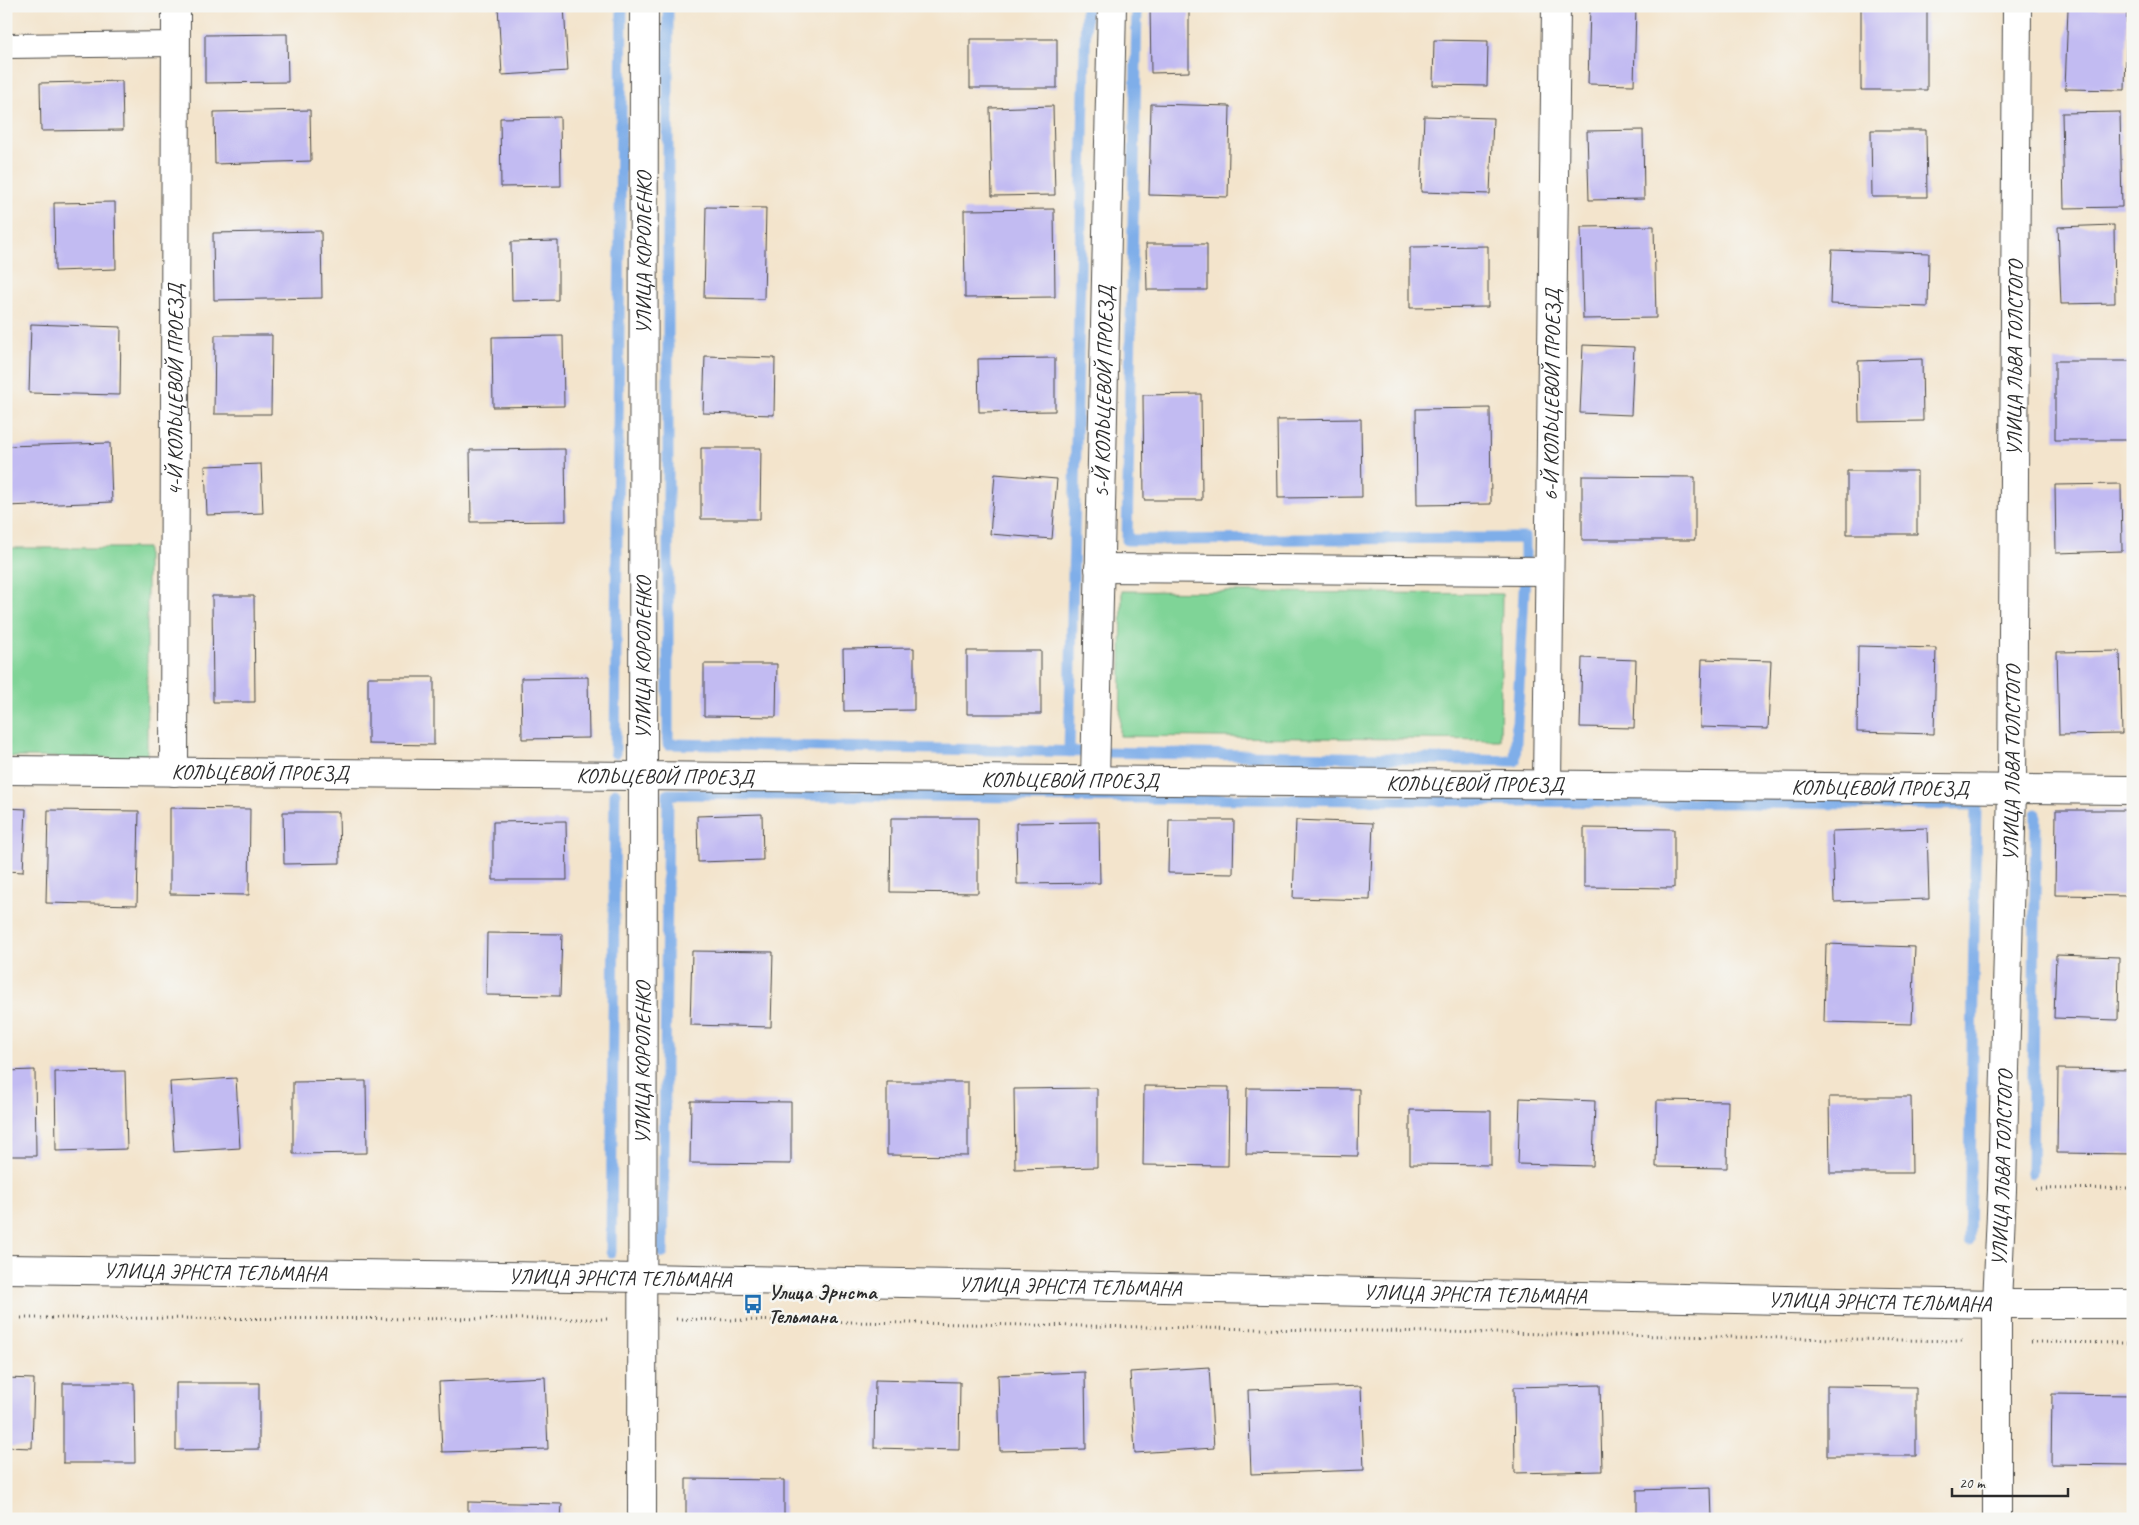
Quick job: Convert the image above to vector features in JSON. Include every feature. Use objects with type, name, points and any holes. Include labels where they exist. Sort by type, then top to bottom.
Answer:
[{"type":"street","name":"4-Й КОЛЬЦЕВОЙ ПРОЕЗД","points":[[174,772],[176,6]]},
{"type":"street","name":"УЛИЦА КОРОЛЕНКО","points":[[642,1519],[644,6]]},
{"type":"street","name":"5-Й КОЛЬЦЕВОЙ ПРОЕЗД","points":[[1095,780],[1112,6]]},
{"type":"street","name":"6-Й КОЛЬЦЕВОЙ ПРОЕЗД","points":[[1546,784],[1556,6]]},
{"type":"street","name":"УЛИЦА ЛЬВА ТОЛСТОГО","points":[[1997,1519],[1997,1304],[2002,1190],[2012,789],[2017,6]]},
{"type":"street","points":[[1099,568],[1549,571]]},
{"type":"street","name":"КОЛЬЦЕВОЙ ПРОЕЗД","points":[[6,770],[2133,790]]},
{"type":"street","name":"УЛИЦА ЭРНСТА ТЕЛЬМАНА","points":[[6,1269],[643,1278],[1997,1304],[2133,1304]]},
{"type":"lane","points":[[6,46],[176,44]]},
{"type":"path","points":[[2002,1190],[2133,1188]]},
{"type":"path","points":[[6,1318],[642,1319],[2133,1343]]},
{"type":"green space","points":[[6,548],[147,548],[147,758],[6,757]]},
{"type":"green space","points":[[1122,591],[1502,594],[1500,740],[1120,736]]},
{"type":"building","points":[[498,6],[564,6],[568,71],[502,75]]},
{"type":"building","points":[[1150,6],[1189,6],[1189,72],[1151,73]]},
{"type":"building","points":[[1590,6],[1636,6],[1634,85],[1588,84]]},
{"type":"building","points":[[1861,6],[1927,6],[1927,90],[1861,90]]},
{"type":"building","points":[[2068,8],[2127,9],[2125,90],[2065,89]]},
{"type":"building","points":[[287,34],[288,82],[205,83],[205,35]]},
{"type":"building","points":[[970,39],[1057,39],[1057,88],[970,88]]},
{"type":"building","points":[[1434,40],[1488,41],[1487,86],[1433,85]]},
{"type":"building","points":[[122,81],[123,130],[41,131],[40,83]]},
{"type":"building","points":[[1151,104],[1230,106],[1228,197],[1149,195]]},
{"type":"building","points":[[1053,106],[1055,195],[992,196],[990,108]]},
{"type":"building","points":[[310,110],[311,161],[215,164],[214,112]]},
{"type":"building","points":[[2120,112],[2122,207],[2064,208],[2062,113]]},
{"type":"building","points":[[1424,116],[1493,118],[1490,194],[1421,192]]},
{"type":"building","points":[[560,117],[561,186],[501,187],[500,118]]},
{"type":"building","points":[[1643,130],[1644,199],[1589,200],[1587,131]]},
{"type":"building","points":[[1871,130],[1926,130],[1927,197],[1872,197]]},
{"type":"building","points":[[115,202],[116,269],[55,271],[54,203]]},
{"type":"building","points":[[706,207],[766,208],[764,299],[704,298]]},
{"type":"building","points":[[1054,209],[1055,297],[965,298],[964,210]]},
{"type":"building","points":[[2114,225],[2115,303],[2061,304],[2058,227]]},
{"type":"building","points":[[1654,226],[1656,318],[1583,319],[1581,227]]},
{"type":"building","points":[[321,231],[322,298],[214,300],[213,233]]},
{"type":"building","points":[[558,241],[558,300],[512,301],[511,242]]},
{"type":"building","points":[[1146,244],[1207,244],[1207,290],[1147,290]]},
{"type":"building","points":[[1488,246],[1488,307],[1410,308],[1410,247]]},
{"type":"building","points":[[1832,250],[1929,253],[1928,307],[1830,304]]},
{"type":"building","points":[[31,324],[121,327],[120,395],[29,393]]},
{"type":"building","points":[[215,335],[272,335],[271,414],[214,414]]},
{"type":"building","points":[[563,336],[564,406],[493,407],[492,337]]},
{"type":"building","points":[[1583,345],[1634,347],[1631,415],[1580,413]]},
{"type":"building","points":[[705,356],[775,358],[774,415],[703,413]]},
{"type":"building","points":[[1055,358],[1055,411],[979,412],[978,359]]},
{"type":"building","points":[[1922,359],[1923,421],[1859,422],[1858,361]]},
{"type":"building","points":[[2055,361],[2133,361],[2133,440],[2055,440]]},
{"type":"building","points":[[1201,394],[1202,500],[1144,500],[1143,395]]},
{"type":"building","points":[[1490,408],[1491,504],[1417,505],[1416,409]]},
{"type":"building","points":[[1361,419],[1362,497],[1278,498],[1277,420]]},
{"type":"building","points":[[110,443],[112,502],[6,506],[6,446]]},
{"type":"building","points":[[701,448],[761,448],[760,519],[701,519]]},
{"type":"building","points":[[565,449],[566,521],[471,522],[470,450]]},
{"type":"building","points":[[261,464],[263,513],[207,515],[205,466]]},
{"type":"building","points":[[1847,471],[1917,471],[1917,534],[1847,534]]},
{"type":"building","points":[[995,474],[1057,479],[1052,539],[990,534]]},
{"type":"building","points":[[1582,476],[1695,477],[1695,540],[1582,540]]},
{"type":"building","points":[[2121,484],[2122,551],[2056,553],[2055,485]]},
{"type":"building","points":[[212,596],[254,596],[255,702],[213,702]]},
{"type":"building","points":[[1858,646],[1936,648],[1934,734],[1857,732]]},
{"type":"building","points":[[914,648],[914,710],[844,711],[843,649]]},
{"type":"building","points":[[967,651],[1041,651],[1041,714],[967,714]]},
{"type":"building","points":[[2120,651],[2122,734],[2059,735],[2057,652]]},
{"type":"building","points":[[1582,658],[1636,660],[1634,728],[1580,727]]},
{"type":"building","points":[[1702,659],[1771,661],[1768,729],[1700,727]]},
{"type":"building","points":[[704,664],[777,664],[776,717],[704,716]]},
{"type":"building","points":[[368,677],[434,677],[434,745],[368,744]]},
{"type":"building","points":[[588,677],[589,738],[522,739],[521,678]]},
{"type":"building","points":[[6,808],[26,809],[23,872],[6,871]]},
{"type":"building","points":[[170,808],[250,809],[249,895],[170,894]]},
{"type":"building","points":[[48,810],[139,811],[137,905],[46,903]]},
{"type":"building","points":[[2056,810],[2131,810],[2131,896],[2055,895]]},
{"type":"building","points":[[283,812],[339,812],[340,863],[284,864]]},
{"type":"building","points":[[762,814],[763,860],[698,862],[697,816]]},
{"type":"building","points":[[891,818],[978,818],[978,893],[890,892]]},
{"type":"building","points":[[1169,820],[1234,820],[1233,874],[1168,873]]},
{"type":"building","points":[[1296,820],[1373,823],[1370,900],[1293,898]]},
{"type":"building","points":[[566,821],[567,880],[493,880],[493,822]]},
{"type":"building","points":[[1099,822],[1100,883],[1017,884],[1016,823]]},
{"type":"building","points":[[1584,828],[1674,829],[1674,888],[1584,887]]},
{"type":"building","points":[[1927,828],[1929,899],[1834,902],[1832,831]]},
{"type":"building","points":[[487,933],[562,934],[560,996],[486,995]]},
{"type":"building","points":[[1826,944],[1915,947],[1912,1024],[1824,1022]]},
{"type":"building","points":[[692,951],[773,952],[771,1027],[690,1025]]},
{"type":"building","points":[[2056,955],[2119,957],[2118,1020],[2054,1018]]},
{"type":"building","points":[[2058,1069],[2133,1070],[2133,1154],[2057,1153]]},
{"type":"building","points":[[35,1070],[36,1156],[6,1156],[6,1071]]},
{"type":"building","points":[[125,1071],[127,1149],[56,1151],[55,1072]]},
{"type":"building","points":[[236,1078],[240,1148],[174,1152],[170,1082]]},
{"type":"building","points":[[366,1081],[367,1153],[293,1154],[293,1082]]},
{"type":"building","points":[[887,1082],[968,1082],[968,1156],[887,1155]]},
{"type":"building","points":[[1144,1086],[1229,1087],[1228,1166],[1143,1165]]},
{"type":"building","points":[[1097,1088],[1097,1167],[1015,1169],[1014,1089]]},
{"type":"building","points":[[1247,1088],[1359,1089],[1358,1156],[1246,1154]]},
{"type":"building","points":[[1829,1097],[1911,1097],[1912,1173],[1830,1173]]},
{"type":"building","points":[[1520,1098],[1595,1101],[1593,1166],[1518,1164]]},
{"type":"building","points":[[1657,1100],[1728,1101],[1727,1168],[1656,1167]]},
{"type":"building","points":[[691,1101],[791,1102],[791,1164],[690,1163]]},
{"type":"building","points":[[1410,1110],[1491,1111],[1491,1165],[1410,1164]]},
{"type":"building","points":[[1209,1367],[1214,1448],[1135,1453],[1130,1372]]},
{"type":"building","points":[[1085,1372],[1086,1449],[1000,1451],[998,1375]]},
{"type":"building","points":[[545,1377],[548,1449],[442,1452],[439,1382]]},
{"type":"building","points":[[6,1378],[34,1379],[32,1448],[6,1447]]},
{"type":"building","points":[[875,1380],[960,1382],[959,1450],[874,1448]]},
{"type":"building","points":[[63,1383],[134,1383],[135,1463],[63,1463]]},
{"type":"building","points":[[176,1383],[259,1383],[259,1449],[176,1450]]},
{"type":"building","points":[[1600,1385],[1602,1471],[1515,1473],[1514,1387]]},
{"type":"building","points":[[1361,1386],[1364,1470],[1251,1474],[1248,1390]]},
{"type":"building","points":[[1827,1386],[1916,1387],[1916,1456],[1827,1456]]},
{"type":"building","points":[[2052,1394],[2133,1395],[2133,1465],[2051,1464]]},
{"type":"building","points":[[686,1479],[784,1480],[784,1519],[686,1519]]},
{"type":"building","points":[[1711,1488],[1712,1519],[1637,1519],[1637,1490]]},
{"type":"building","points":[[468,1502],[562,1504],[561,1519],[468,1519]]},
{"type":"waterway","points":[[615,753],[622,6]]},
{"type":"waterway","points":[[668,6],[668,744],[1092,752]]},
{"type":"waterway","points":[[1069,752],[1086,6]]},
{"type":"waterway","points":[[1137,6],[1127,540],[1525,538],[1525,567]]},
{"type":"waterway","points":[[1102,752],[1515,761],[1525,573]]},
{"type":"waterway","points":[[611,1252],[615,793]]},
{"type":"waterway","points":[[663,1253],[668,794],[1976,805],[1969,1241]]},
{"type":"waterway","points":[[2032,1173],[2036,814]]},
{"type":"place","name":"Улица Эрнста Тельмана","points":[[753,1304]]}]
